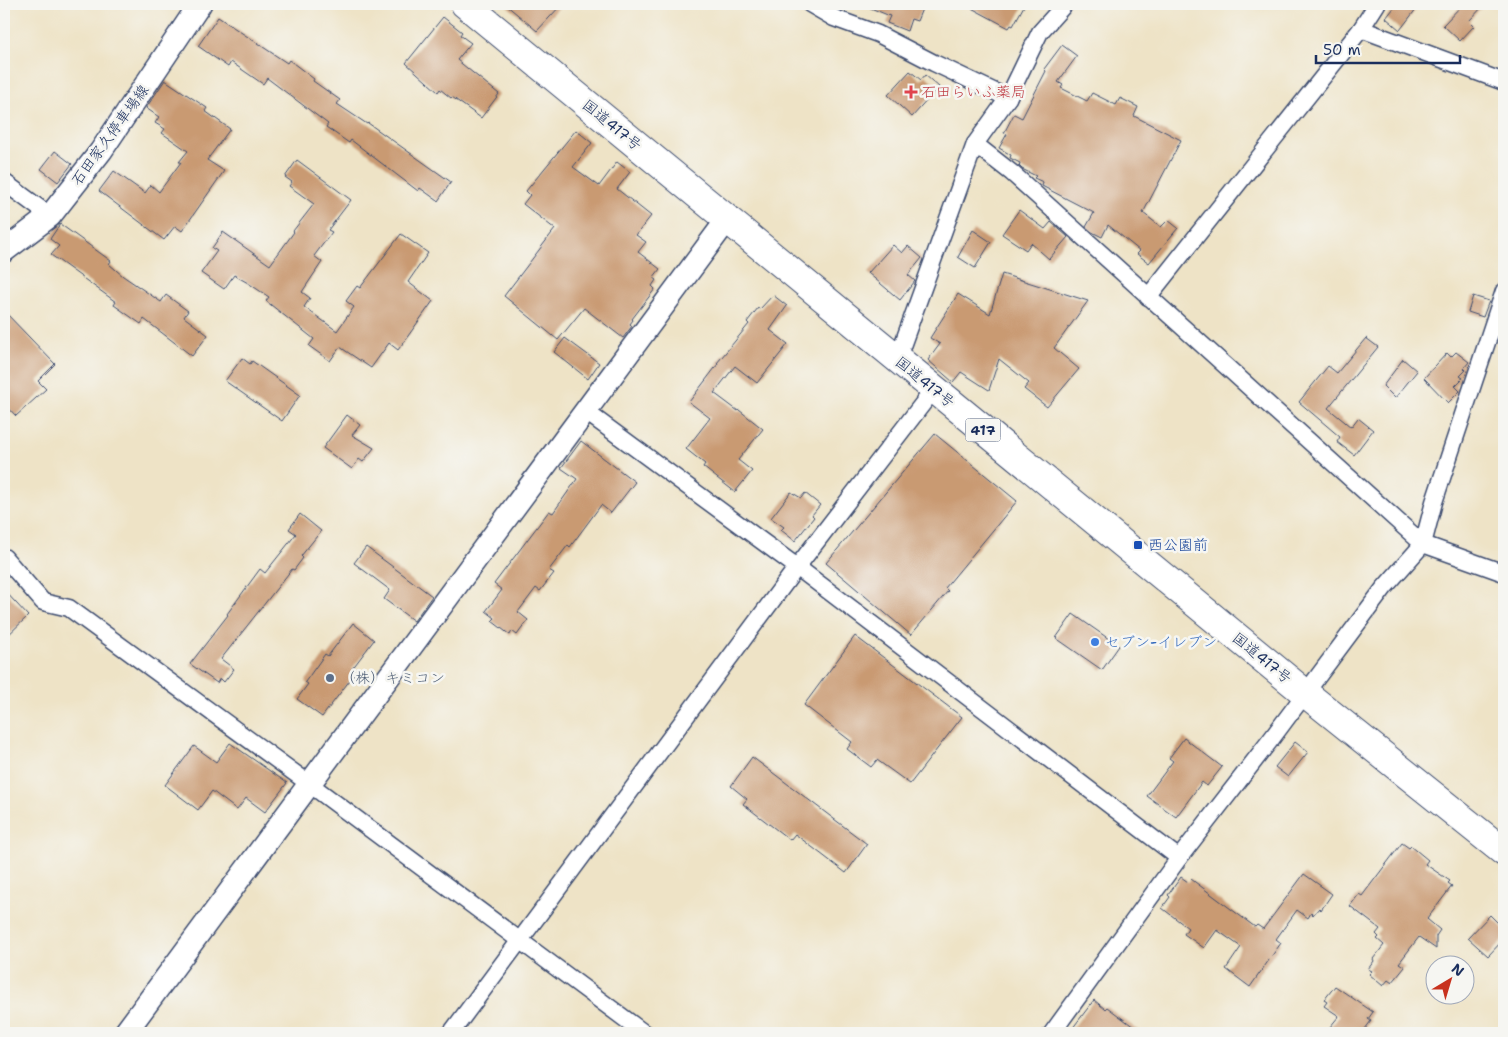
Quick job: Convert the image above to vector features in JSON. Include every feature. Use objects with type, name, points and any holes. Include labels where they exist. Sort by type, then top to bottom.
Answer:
[{"type":"highway","name":"国道417号","points":[[465,4],[1305,693],[1504,852]]},
{"type":"street","name":"石田家久停車場線","points":[[4,251],[50,216],[102,151],[200,4]]},
{"type":"street","points":[[810,4],[834,18],[878,34],[925,59],[1008,98]]},
{"type":"street","points":[[898,360],[976,144],[1008,98],[1040,32],[1065,4]]},
{"type":"street","points":[[1148,297],[1361,29],[1377,4]]},
{"type":"street","points":[[1361,29],[1504,82]]},
{"type":"street","points":[[976,144],[1012,174],[1424,544],[1504,573]]},
{"type":"street","points":[[4,182],[50,216]]},
{"type":"street","points":[[125,1033],[311,785],[727,220]]},
{"type":"street","points":[[1052,1033],[1179,858],[1272,738],[1384,588],[1424,544],[1434,502],[1504,291]]},
{"type":"street","points":[[451,1033],[797,567],[934,389]]},
{"type":"street","points":[[585,411],[797,567],[1179,858]]},
{"type":"street","points":[[4,557],[43,602],[69,608],[311,785],[644,1033]]},
{"type":"building","points":[[505,4],[562,4],[537,31]]},
{"type":"building","points":[[861,4],[924,4],[917,21],[911,19],[907,31],[887,23],[890,16]]},
{"type":"building","points":[[964,4],[1025,4],[1013,26],[1011,25],[1009,28]]},
{"type":"building","points":[[1397,4],[1420,4],[1400,30],[1386,18]]},
{"type":"building","points":[[1463,4],[1485,4],[1469,21],[1474,26],[1460,41],[1443,25]]},
{"type":"building","points":[[218,17],[287,63],[289,60],[314,79],[313,81],[340,100],[337,104],[368,123],[451,182],[438,201],[420,188],[418,191],[351,140],[349,143],[326,127],[328,124],[267,78],[263,84],[231,62],[228,67],[198,46]]},
{"type":"building","points":[[443,17],[462,32],[460,35],[471,43],[457,60],[499,94],[481,118],[440,89],[438,92],[406,63]]},
{"type":"building","points":[[1062,45],[1077,56],[1058,82],[1063,85],[1061,88],[1087,101],[1092,93],[1116,105],[1120,98],[1138,107],[1134,116],[1181,140],[1143,213],[1161,227],[1168,220],[1178,228],[1149,263],[1137,254],[1140,251],[1108,225],[1102,237],[1092,232],[1086,227],[1094,213],[1042,186],[1043,182],[1022,169],[1019,166],[1020,163],[1010,158],[1011,155],[999,148],[1007,134],[1004,133],[1014,114],[1022,118],[1046,71],[1044,69]]},
{"type":"building","points":[[910,71],[921,80],[925,75],[939,87],[912,117],[888,95]]},
{"type":"building","points":[[165,80],[207,108],[205,111],[230,129],[207,160],[224,171],[182,231],[175,226],[164,240],[99,191],[114,171],[145,193],[151,185],[159,192],[188,151],[162,133],[165,129],[155,123],[159,117],[146,108]]},
{"type":"building","points":[[576,130],[592,143],[573,167],[599,186],[617,162],[630,172],[617,189],[651,216],[636,235],[646,242],[638,252],[660,269],[653,278],[656,280],[652,286],[655,289],[632,319],[630,324],[632,326],[623,338],[584,308],[558,340],[504,296],[555,229],[523,204],[530,195],[526,191]]},
{"type":"building","points":[[55,151],[72,164],[58,182],[41,169]]},
{"type":"building","points":[[297,160],[351,200],[328,230],[332,232],[314,256],[322,262],[302,292],[310,298],[304,307],[337,331],[354,307],[346,301],[357,286],[360,288],[401,234],[428,253],[408,282],[433,301],[398,350],[389,343],[371,368],[340,347],[330,361],[309,346],[314,339],[266,301],[269,297],[234,275],[224,289],[201,273],[217,251],[212,248],[223,232],[270,265],[314,204],[289,186],[292,182],[285,177]]},
{"type":"building","points":[[1019,210],[1045,229],[1051,222],[1068,237],[1049,259],[1031,243],[1026,250],[1002,234]]},
{"type":"building","points":[[60,224],[111,261],[109,264],[123,276],[161,302],[166,295],[188,311],[184,317],[208,335],[192,356],[144,319],[141,324],[114,305],[116,302],[51,255],[59,246],[50,239]]},
{"type":"building","points":[[973,230],[991,242],[975,268],[958,257]]},
{"type":"building","points":[[893,245],[902,253],[908,246],[922,258],[908,275],[915,281],[900,300],[868,273]]},
{"type":"building","points":[[1002,274],[1088,301],[1054,348],[1079,369],[1047,407],[1024,389],[1029,383],[999,359],[989,390],[961,372],[953,382],[928,360],[940,344],[930,338],[958,294],[990,314]]},
{"type":"building","points":[[773,295],[787,306],[770,330],[788,344],[757,383],[735,366],[714,393],[763,429],[738,460],[752,471],[735,492],[703,467],[705,464],[686,449],[710,418],[689,402],[717,363],[749,324],[747,322],[758,308],[760,309]]},
{"type":"building","points":[[1473,296],[1489,301],[1483,317],[1468,312]]},
{"type":"building","points":[[4,311],[55,364],[38,381],[46,389],[16,416],[4,403]]},
{"type":"building","points":[[565,338],[599,363],[588,379],[554,352]]},
{"type":"building","points":[[1366,338],[1378,347],[1328,408],[1351,427],[1358,418],[1373,430],[1354,455],[1337,442],[1340,437],[1299,402],[1328,366],[1337,373]]},
{"type":"building","points":[[1456,352],[1469,362],[1464,368],[1466,370],[1460,376],[1463,378],[1455,386],[1460,391],[1448,403],[1424,378],[1447,353],[1451,357]]},
{"type":"building","points":[[242,358],[250,364],[252,361],[300,395],[282,421],[225,381]]},
{"type":"building","points":[[1403,359],[1417,371],[1395,398],[1383,386]]},
{"type":"building","points":[[347,415],[360,425],[352,435],[374,448],[363,462],[359,459],[352,469],[323,448]]},
{"type":"building","points":[[935,434],[1017,501],[945,588],[948,591],[911,635],[826,563]]},
{"type":"building","points":[[581,441],[635,482],[611,513],[601,505],[570,547],[568,545],[549,570],[554,573],[540,591],[536,588],[518,612],[528,620],[517,635],[512,631],[510,635],[492,621],[495,618],[486,611],[502,590],[494,584],[549,511],[553,513],[577,479],[561,468]]},
{"type":"building","points":[[791,492],[801,498],[805,493],[820,505],[812,515],[814,517],[795,541],[781,530],[784,527],[771,518]]},
{"type":"building","points":[[300,514],[321,531],[301,556],[303,558],[294,570],[292,569],[221,659],[234,669],[224,682],[220,678],[217,683],[190,664],[228,615],[260,569],[265,573],[296,534],[289,529]]},
{"type":"building","points":[[366,547],[432,596],[414,621],[384,599],[390,590],[354,563]]},
{"type":"building","points":[[4,590],[28,616],[4,639]]},
{"type":"building","points":[[1073,614],[1119,646],[1102,670],[1056,638]]},
{"type":"building","points":[[353,623],[374,640],[352,669],[356,672],[322,717],[297,699],[308,684],[305,682],[325,654],[328,656]]},
{"type":"building","points":[[855,636],[962,717],[910,784],[877,760],[871,767],[847,749],[852,742],[804,705]]},
{"type":"building","points":[[1184,738],[1222,767],[1207,786],[1202,782],[1176,817],[1147,796],[1173,761],[1169,758]]},
{"type":"building","points":[[1295,742],[1308,752],[1288,777],[1275,767]]},
{"type":"building","points":[[230,743],[287,783],[265,812],[246,798],[237,810],[212,791],[198,810],[165,785],[194,746],[216,762]]},
{"type":"building","points":[[752,757],[867,844],[846,873],[795,834],[790,840],[743,804],[747,799],[731,786]]},
{"type":"building","points":[[1402,843],[1409,848],[1411,846],[1428,860],[1425,864],[1450,881],[1448,883],[1452,886],[1427,919],[1440,930],[1436,936],[1436,949],[1419,937],[1399,963],[1405,967],[1392,983],[1388,980],[1383,986],[1369,974],[1372,971],[1368,969],[1384,945],[1377,939],[1379,937],[1376,934],[1380,929],[1350,906],[1359,894],[1362,896]]},
{"type":"building","points":[[1304,874],[1332,894],[1321,910],[1319,908],[1313,915],[1311,913],[1308,918],[1297,910],[1276,939],[1281,943],[1250,987],[1226,969],[1241,947],[1217,930],[1204,948],[1184,934],[1188,928],[1162,908],[1170,897],[1168,895],[1181,877],[1188,882],[1191,879],[1255,927],[1257,925],[1263,929]]},
{"type":"building","points":[[1490,915],[1504,929],[1504,939],[1488,956],[1468,938]]},
{"type":"building","points":[[1335,986],[1373,1012],[1368,1019],[1371,1021],[1362,1033],[1325,1033],[1339,1016],[1324,1006],[1327,1002],[1324,1000]]},
{"type":"building","points":[[1094,1000],[1105,1009],[1107,1007],[1142,1033],[1069,1033]]},
{"type":"place","name":"石田らいふ薬局","points":[[911,92]]},
{"type":"place","name":"西公園前","points":[[1138,545]]},
{"type":"place","name":"セブン-イレブン","points":[[1095,642]]},
{"type":"place","name":"（株）キミコン","points":[[330,678]]}]
